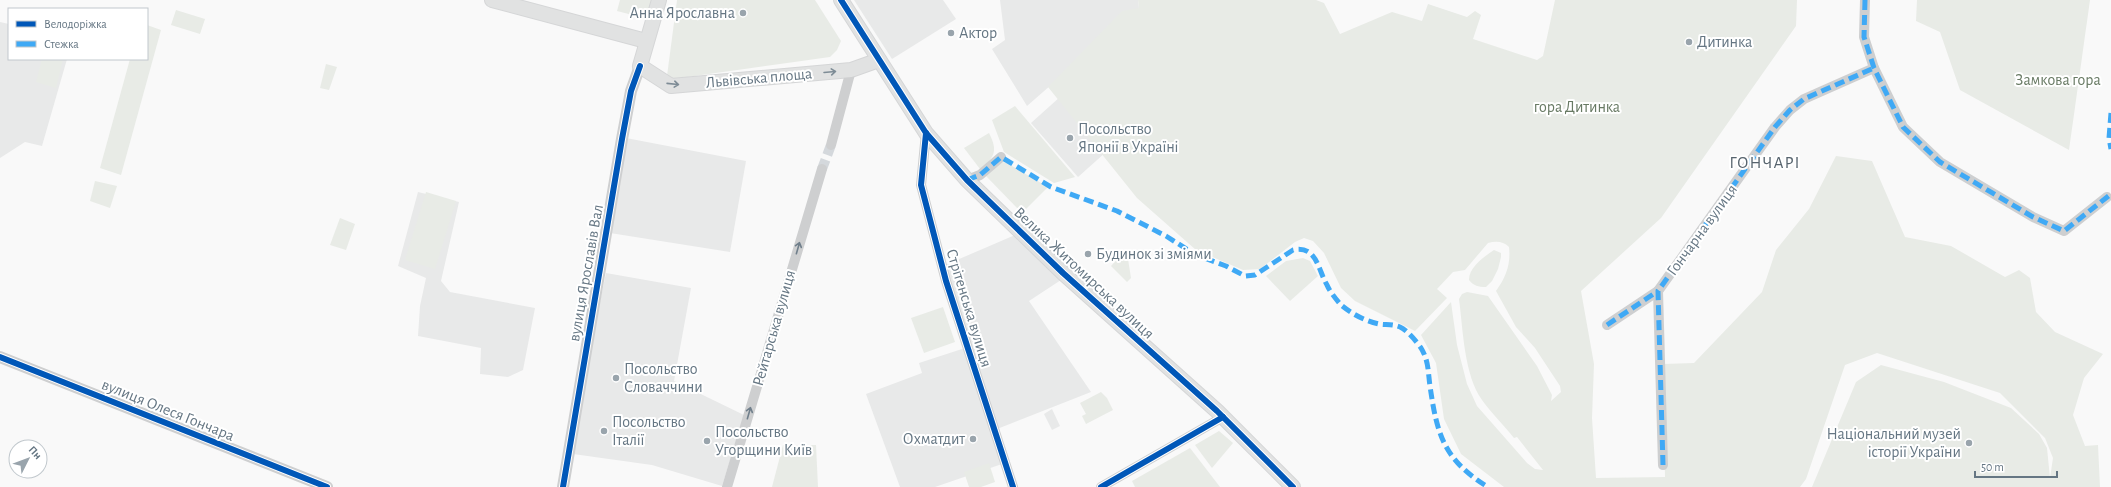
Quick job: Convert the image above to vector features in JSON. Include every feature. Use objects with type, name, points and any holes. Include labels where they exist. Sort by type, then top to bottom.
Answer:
[{"type":"main road","points":[[492,0],[646,41]]},
{"type":"main road","points":[[640,66],[658,0]]},
{"type":"main road","points":[[841,0],[879,60]]},
{"type":"main road","name":"Львівська площа","points":[[640,66],[671,86],[851,70],[879,60]]},
{"type":"main road","name":"Велика Житомирська вулиця","points":[[879,60],[926,133],[967,180],[1064,273],[1223,417],[1293,487]]},
{"type":"street","points":[[1865,0],[1864,37],[1874,68],[1903,127],[1921,146],[1940,162],[2033,217],[2064,231],[2107,197]]},
{"type":"street","name":"вулиця Ярославів Вал","points":[[563,487],[622,139],[631,91],[640,66]]},
{"type":"street","name":"Гончарна вулиця","points":[[1607,325],[1658,291],[1775,127],[1790,110],[1804,100],[1874,68]]},
{"type":"street","points":[[831,145],[851,70]]},
{"type":"street","name":"Стрітенська вулиця","points":[[926,133],[921,186],[946,281],[1013,487]]},
{"type":"street","points":[[967,180],[980,175],[1001,157]]},
{"type":"street","name":"Рейтарська вулиця","points":[[727,487],[822,169]]},
{"type":"street","name":"Гончарна вулиця","points":[[1658,291],[1663,465]]},
{"type":"street","name":"вулиця Олеся Гончара","points":[[0,357],[327,487]]},
{"type":"street","points":[[1101,487],[1223,417]]},
{"type":"shaded area","points":[[854,0],[943,0],[956,19],[892,59]]},
{"type":"shaded area","points":[[1000,0],[1138,0],[1139,8],[1027,106],[992,49],[1005,40]]},
{"type":"shaded area","points":[[0,22],[8,24],[8,60],[67,60],[42,146],[25,142],[0,158]]},
{"type":"shaded area","points":[[1060,97],[1106,152],[1078,177],[1031,123]]},
{"type":"shaded area","points":[[626,138],[746,161],[730,252],[610,233]]},
{"type":"shaded area","points":[[418,192],[459,202],[441,281],[450,292],[535,308],[523,370],[508,377],[480,374],[481,348],[418,336],[420,306],[426,278],[398,266]]},
{"type":"shaded area","points":[[1015,235],[1064,278],[1029,301],[1091,392],[997,429],[943,266]]},
{"type":"shaded area","points":[[606,273],[691,288],[674,381],[744,415],[722,486],[652,465],[573,454],[592,340]]},
{"type":"shaded area","points":[[965,348],[1002,464],[935,487],[900,487],[866,394],[922,373],[919,363]]},
{"type":"shaded area","points":[[1052,409],[1060,426],[1052,430],[1044,414]]},
{"type":"green space","points":[[620,0],[653,0],[648,19],[617,11]]},
{"type":"green space","points":[[677,0],[815,0],[841,41],[837,50],[830,57],[673,79],[667,76]]},
{"type":"green space","name":"гора Дитинка","points":[[1138,0],[1316,0],[1324,3],[1340,34],[1392,12],[1422,21],[1428,4],[1467,17],[1475,11],[1481,15],[1473,39],[1537,60],[1543,56],[1555,0],[1797,0],[1796,26],[1661,218],[1581,291],[1594,364],[1592,418],[1596,478],[1665,477],[1663,364],[1694,363],[1762,292],[1776,250],[1809,209],[1836,156],[1872,161],[1905,237],[1951,246],[2005,277],[2019,270],[2030,278],[2036,312],[2055,332],[2103,354],[2084,378],[2073,415],[2085,446],[2098,445],[2100,487],[1812,487],[1856,382],[1881,365],[1944,382],[2011,408],[2039,434],[2047,448],[2050,478],[2053,458],[2045,438],[2000,393],[1877,353],[1845,365],[1806,479],[1800,487],[1504,487],[1461,454],[1444,419],[1436,363],[1421,335],[1451,302],[1457,345],[1467,384],[1477,406],[1527,463],[1535,469],[1543,470],[1517,437],[1514,438],[1482,400],[1471,378],[1463,338],[1459,299],[1462,294],[1467,292],[1488,296],[1537,366],[1552,395],[1551,401],[1561,392],[1560,386],[1535,348],[1516,327],[1496,291],[1503,281],[1507,270],[1509,247],[1499,242],[1488,243],[1465,270],[1453,272],[1437,289],[1447,298],[1415,331],[1355,301],[1341,288],[1324,253],[1313,241],[1304,238],[1295,242],[1260,269],[1243,270],[1196,250],[1137,198],[1048,87],[1122,11],[1139,8]]},
{"type":"green space","name":"Замкова гора","points":[[1917,0],[2090,0],[2069,150],[1960,90],[1940,32],[1916,21]]},
{"type":"green space","points":[[176,10],[205,19],[200,34],[171,25]]},
{"type":"green space","points":[[148,25],[161,30],[121,175],[100,168],[130,60],[148,60]]},
{"type":"green space","points":[[42,60],[63,60],[56,88],[36,82]]},
{"type":"green space","points":[[326,64],[337,67],[329,90],[320,88]]},
{"type":"green space","points":[[1015,106],[1075,177],[1054,183],[1004,152],[992,120]]},
{"type":"green space","points":[[989,133],[994,145],[994,153],[989,161],[980,169],[964,148]]},
{"type":"green space","points":[[1002,162],[1007,163],[1048,187],[1022,213],[985,175]]},
{"type":"green space","points":[[95,181],[117,186],[110,208],[90,201]]},
{"type":"green space","points":[[426,192],[456,201],[435,269],[405,260]]},
{"type":"green space","points":[[340,218],[355,224],[346,250],[330,245]]},
{"type":"green space","points":[[1494,250],[1501,253],[1501,257],[1498,269],[1492,281],[1486,287],[1474,285],[1469,280],[1474,267]]},
{"type":"green space","points":[[1123,253],[1128,259],[1131,278],[1127,282],[1111,266]]},
{"type":"green space","points":[[1303,258],[1310,261],[1318,276],[1290,301],[1266,276],[1286,261]]},
{"type":"green space","points":[[943,307],[955,342],[924,353],[911,318]]},
{"type":"green space","points":[[1101,392],[1107,398],[1113,410],[1086,424],[1082,416],[1086,414],[1080,403]]},
{"type":"green space","points":[[1219,431],[1233,443],[1212,468],[1195,445]]},
{"type":"green space","points":[[783,445],[816,445],[818,487],[772,487]]},
{"type":"green space","points":[[1190,448],[1220,487],[1135,487],[1132,481]]},
{"type":"green space","points":[[989,463],[995,482],[981,487],[969,487],[964,472]]},
{"type":"tunnel","points":[[822,169],[831,145]]},
{"type":"marked path","points":[[1865,0],[1864,37],[1874,68],[1903,127],[1940,162],[2033,217],[2064,231],[2111,194]]},
{"type":"marked path","points":[[1663,465],[1658,291],[1775,127],[1790,110],[1804,99],[1874,68]]},
{"type":"marked path","points":[[2111,113],[2109,138],[2111,149]]},
{"type":"marked path","points":[[967,180],[980,175],[1001,157],[1051,187],[1117,211],[1166,236],[1196,255],[1226,266],[1245,276],[1255,275],[1293,250],[1301,249],[1307,251],[1316,260],[1328,288],[1341,305],[1354,314],[1369,321],[1400,327],[1409,333],[1419,345],[1427,362],[1436,419],[1445,445],[1461,467],[1488,487]]},
{"type":"marked path","points":[[1607,325],[1658,291]]},
{"type":"cycle path","points":[[841,0],[926,133],[967,180],[1063,273],[1217,411],[1293,487]]},
{"type":"cycle path","points":[[563,487],[622,139],[631,91],[640,66]]},
{"type":"cycle path","points":[[926,133],[921,185],[946,281],[1013,487]]},
{"type":"cycle path","points":[[0,357],[327,487]]},
{"type":"cycle path","points":[[1101,487],[1223,417]]},
{"type":"place","name":"Анна Ярославна","points":[[743,13]]},
{"type":"place","name":"Актор","points":[[951,33]]},
{"type":"place","name":"Дитинка","points":[[1689,42]]},
{"type":"place","name":"Посольство Японії в Україні","points":[[1070,138]]},
{"type":"place","name":"Будинок зі зміями","points":[[1088,254]]},
{"type":"place","name":"Посольство Словаччини","points":[[616,378]]},
{"type":"place","name":"Посольство Італії","points":[[604,431]]},
{"type":"place","name":"Охматдит","points":[[973,439]]},
{"type":"place","name":"Посольство Угорщини Київ","points":[[707,441]]},
{"type":"place","name":"Національний музей історії України","points":[[1969,443]]},
{"type":"district","name":"ГОНЧАРІ","points":[[1765,162]]}]
